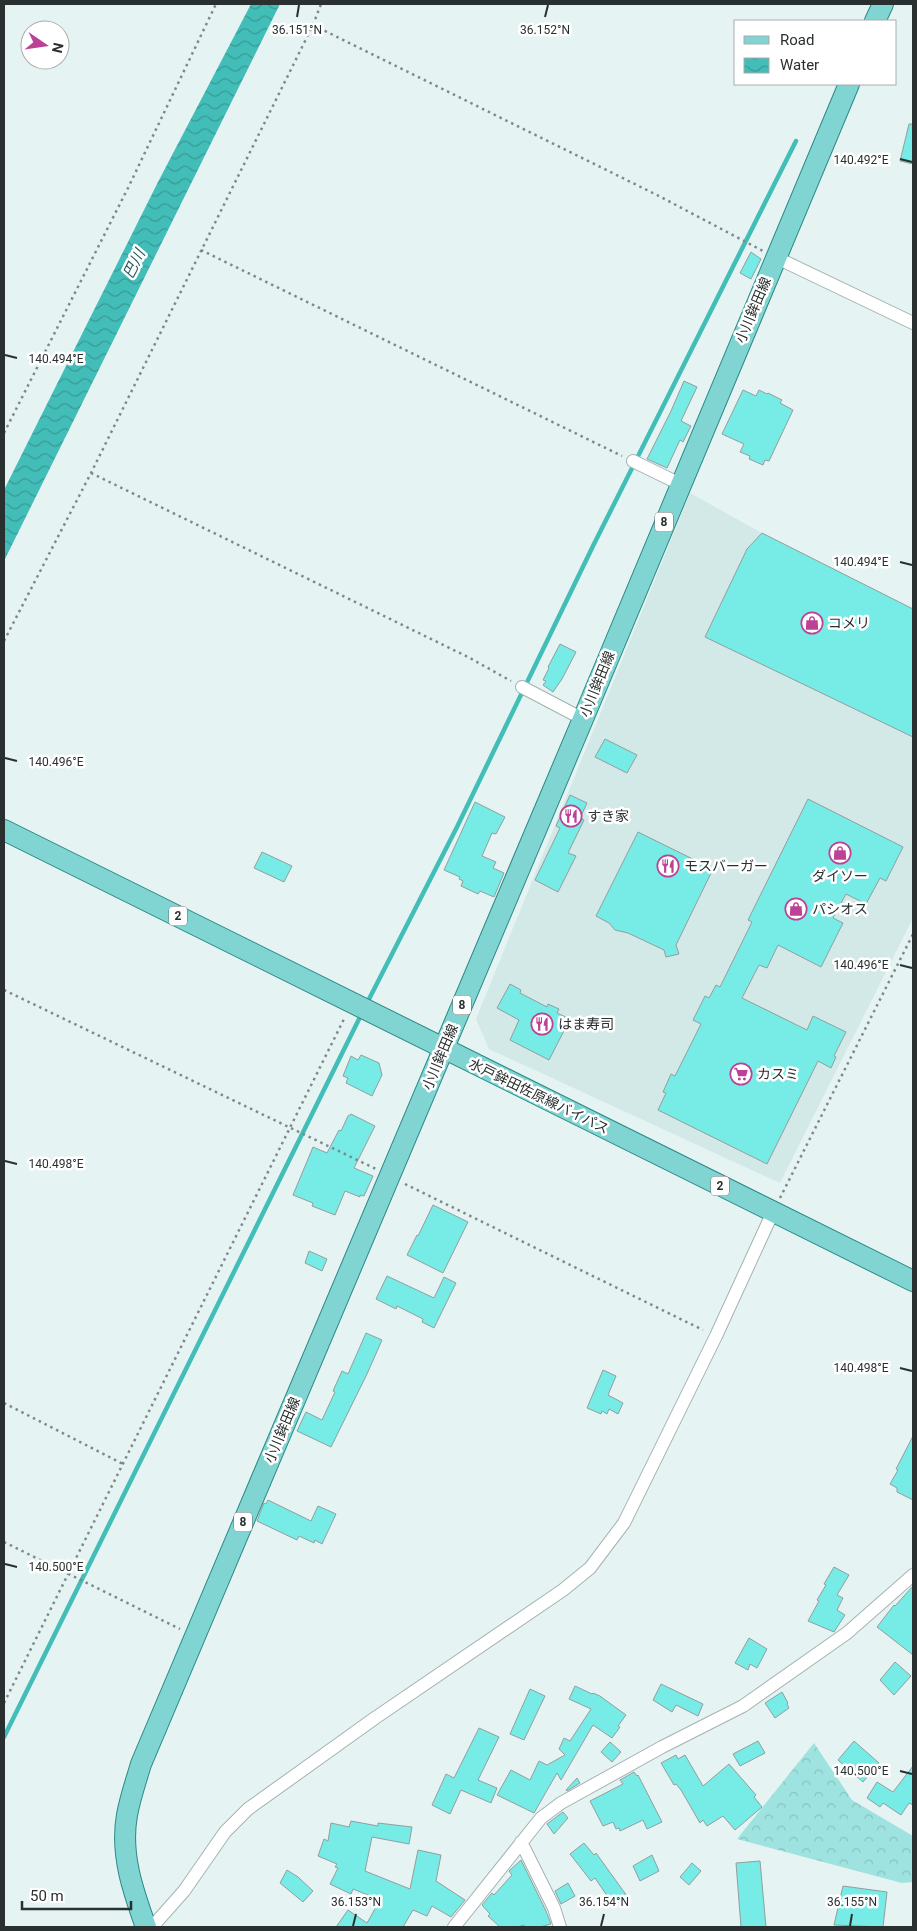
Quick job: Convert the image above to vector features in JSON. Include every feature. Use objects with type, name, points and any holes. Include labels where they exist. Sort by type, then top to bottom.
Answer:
[{"type":"main road","points":[[875,20],[882,4]]},
{"type":"main road","name":"小川鉾田線","points":[[146,1927],[126,1861],[125,1844],[127,1815],[141,1764],[849,85]]},
{"type":"main road","name":"水戸鉾田佐原線バイパス","points":[[4,830],[913,1281]]},
{"type":"street","points":[[776,257],[913,323]]},
{"type":"street","points":[[636,463],[680,484]]},
{"type":"street","points":[[526,688],[583,719]]},
{"type":"street","points":[[152,1927],[184,1891],[225,1832],[248,1809],[376,1718],[563,1590],[590,1568],[624,1523],[716,1336],[773,1212]]},
{"type":"street","points":[[454,1927],[541,1818],[561,1803],[662,1747],[744,1706],[847,1633],[913,1575]]},
{"type":"street","points":[[521,1842],[554,1908],[560,1927]]},
{"type":"path","points":[[4,433],[128,188],[216,4]]},
{"type":"path","points":[[4,641],[91,473],[313,25],[321,4]]},
{"type":"path","points":[[313,25],[657,195],[750,244]]},
{"type":"path","points":[[201,250],[636,463]]},
{"type":"path","points":[[91,473],[468,657],[526,688]]},
{"type":"path","points":[[773,1212],[913,934]]},
{"type":"path","points":[[4,990],[308,1136],[716,1336]]},
{"type":"path","points":[[4,1703],[289,1128],[361,1008]]},
{"type":"path","points":[[4,1403],[122,1464]]},
{"type":"path","points":[[4,1542],[195,1636]]},
{"type":"shaded area","points":[[690,493],[762,533],[913,609],[913,918],[780,1183],[489,1049],[476,1019]]},
{"type":"green space","points":[[814,1743],[852,1800],[913,1836],[913,1882],[902,1883],[737,1839]]},
{"type":"water","name":"巴川","points":[[251,4],[280,4],[4,561],[4,490],[158,182]]},
{"type":"building","points":[[909,124],[913,124],[913,164],[900,161]]},
{"type":"building","points":[[751,252],[761,259],[751,279],[740,273]]},
{"type":"building","points":[[684,381],[697,387],[681,421],[691,426],[683,442],[680,440],[667,468],[647,459]]},
{"type":"building","points":[[743,390],[756,396],[759,390],[768,393],[782,400],[780,403],[793,410],[769,461],[765,460],[763,465],[749,459],[750,456],[740,452],[744,444],[722,434]]},
{"type":"building","name":"コメリ","points":[[762,533],[913,609],[913,737],[705,637],[747,549]]},
{"type":"building","points":[[560,644],[576,652],[553,692],[543,685],[546,681],[543,680]]},
{"type":"building","points":[[605,739],[637,755],[627,773],[595,757]]},
{"type":"building","points":[[570,795],[587,803],[580,818],[584,820],[568,853],[576,856],[558,892],[535,880],[560,828],[556,826]]},
{"type":"building","points":[[808,799],[903,847],[886,881],[880,878],[866,904],[846,894],[833,918],[843,923],[821,967],[778,945],[767,968],[759,965],[742,998],[807,1030],[813,1016],[846,1032],[834,1056],[836,1057],[831,1068],[818,1061],[767,1164],[658,1110],[666,1093],[663,1092],[671,1074],[675,1076],[701,1024],[693,1020],[705,996],[709,998],[716,985],[720,987],[752,922],[748,920]]},
{"type":"building","points":[[475,802],[505,817],[496,834],[492,833],[482,856],[496,862],[493,868],[504,873],[494,897],[480,891],[478,894],[461,886],[463,881],[459,879],[460,877],[444,870]]},
{"type":"building","points":[[638,832],[713,869],[676,945],[679,954],[666,957],[664,950],[628,933],[615,930],[609,923],[596,916]]},
{"type":"building","points":[[262,852],[292,866],[284,882],[254,868]]},
{"type":"building","name":"はま寿司","points":[[510,984],[521,990],[520,993],[547,1007],[548,1004],[559,1009],[557,1013],[570,1019],[549,1060],[510,1040],[519,1020],[497,1008]]},
{"type":"building","points":[[361,1055],[379,1063],[382,1075],[372,1096],[346,1083],[348,1078],[343,1076],[351,1056],[358,1060]]},
{"type":"building","points":[[351,1114],[375,1126],[354,1168],[373,1176],[364,1196],[360,1195],[360,1197],[345,1191],[335,1215],[312,1206],[313,1203],[293,1195],[313,1147],[327,1153],[339,1130],[341,1131],[348,1116]]},
{"type":"building","points":[[433,1205],[468,1222],[443,1273],[407,1255]]},
{"type":"building","points":[[309,1251],[327,1259],[322,1271],[305,1263]]},
{"type":"building","points":[[387,1276],[434,1298],[444,1277],[456,1283],[434,1328],[422,1322],[423,1319],[397,1306],[396,1309],[376,1299]]},
{"type":"building","points":[[366,1333],[382,1340],[331,1447],[297,1431],[306,1412],[322,1420],[342,1371],[348,1374]]},
{"type":"building","points":[[603,1370],[616,1376],[608,1395],[623,1403],[618,1414],[609,1409],[607,1414],[602,1411],[601,1414],[587,1408]]},
{"type":"building","points":[[913,1436],[913,1500],[897,1492],[897,1488],[890,1484]]},
{"type":"building","points":[[268,1500],[311,1521],[318,1506],[336,1514],[322,1544],[315,1540],[314,1543],[299,1536],[297,1540],[257,1521],[264,1503],[266,1504]]},
{"type":"building","points":[[834,1567],[849,1575],[837,1595],[843,1598],[837,1610],[845,1615],[834,1632],[808,1621],[826,1585],[824,1584]]},
{"type":"building","points":[[913,1586],[913,1655],[877,1627],[894,1605]]},
{"type":"building","points":[[749,1638],[767,1649],[757,1668],[750,1664],[748,1670],[735,1663]]},
{"type":"building","points":[[895,1662],[911,1676],[894,1695],[880,1680]]},
{"type":"building","points":[[661,1684],[703,1704],[698,1716],[676,1705],[672,1712],[653,1700]]},
{"type":"building","points":[[575,1686],[600,1696],[626,1715],[618,1726],[620,1727],[612,1738],[593,1725],[561,1780],[557,1773],[534,1813],[497,1795],[511,1770],[530,1780],[539,1761],[547,1765],[565,1755],[559,1749],[564,1738],[570,1741],[591,1709],[569,1699]]},
{"type":"building","points":[[530,1689],[545,1696],[524,1740],[510,1734]]},
{"type":"building","points":[[782,1692],[789,1708],[775,1718],[765,1703]]},
{"type":"building","points":[[479,1728],[499,1737],[478,1780],[497,1788],[491,1803],[461,1790],[450,1814],[432,1805],[446,1774],[454,1778]]},
{"type":"building","points":[[758,1741],[765,1753],[740,1766],[733,1754]]},
{"type":"building","points":[[854,1741],[879,1763],[863,1782],[838,1760]]},
{"type":"building","points":[[610,1742],[621,1752],[612,1762],[601,1752]]},
{"type":"building","points":[[676,1755],[678,1759],[685,1755],[703,1786],[729,1764],[756,1795],[754,1797],[762,1807],[735,1830],[723,1816],[707,1826],[703,1820],[700,1823],[681,1790],[676,1784],[674,1785],[661,1763]]},
{"type":"building","points":[[913,1766],[913,1805],[909,1803],[901,1815],[883,1803],[880,1807],[867,1798],[877,1782],[893,1792]]},
{"type":"building","points":[[634,1772],[638,1775],[662,1822],[647,1829],[643,1820],[620,1831],[619,1828],[616,1829],[613,1822],[603,1826],[590,1801],[623,1784],[620,1780]]},
{"type":"building","points":[[577,1778],[580,1783],[567,1791],[566,1790]]},
{"type":"building","points":[[563,1812],[568,1818],[554,1834],[547,1824]]},
{"type":"building","points":[[351,1821],[378,1826],[378,1823],[412,1827],[409,1844],[372,1837],[365,1871],[410,1889],[418,1850],[441,1855],[436,1881],[465,1900],[451,1917],[432,1906],[427,1916],[413,1910],[403,1927],[336,1927],[348,1910],[367,1923],[380,1900],[353,1889],[351,1894],[330,1884],[338,1868],[335,1867],[337,1864],[318,1856],[324,1839],[328,1841],[331,1823],[349,1827]]},
{"type":"building","points":[[584,1843],[594,1855],[596,1853],[627,1896],[614,1906],[595,1878],[591,1881],[570,1854]]},
{"type":"building","points":[[652,1855],[659,1871],[640,1881],[633,1866]]},
{"type":"building","points":[[521,1860],[551,1924],[540,1927],[525,1927],[524,1925],[500,1927],[488,1916],[490,1914],[482,1905],[512,1875],[509,1871]]},
{"type":"building","points":[[760,1861],[766,1927],[741,1927],[736,1863]]},
{"type":"building","points":[[692,1863],[701,1871],[689,1885],[680,1877]]},
{"type":"building","points":[[287,1870],[313,1891],[303,1902],[280,1883]]},
{"type":"building","points":[[568,1883],[575,1896],[561,1904],[555,1891]]},
{"type":"building","points":[[843,1886],[887,1892],[883,1927],[834,1925]]},
{"type":"waterway","points":[[367,1003],[457,827],[593,546],[796,141]]},
{"type":"waterway","points":[[4,1737],[362,1013]]},
{"type":"place","name":"コメリ","points":[[812,623]]},
{"type":"place","name":"すき家","points":[[571,816]]},
{"type":"place","name":"ダイソー","points":[[840,853]]},
{"type":"place","name":"モスバーガー","points":[[668,866]]},
{"type":"place","name":"パシオス","points":[[796,909]]},
{"type":"place","name":"はま寿司","points":[[542,1024]]},
{"type":"place","name":"カスミ","points":[[741,1074]]}]
